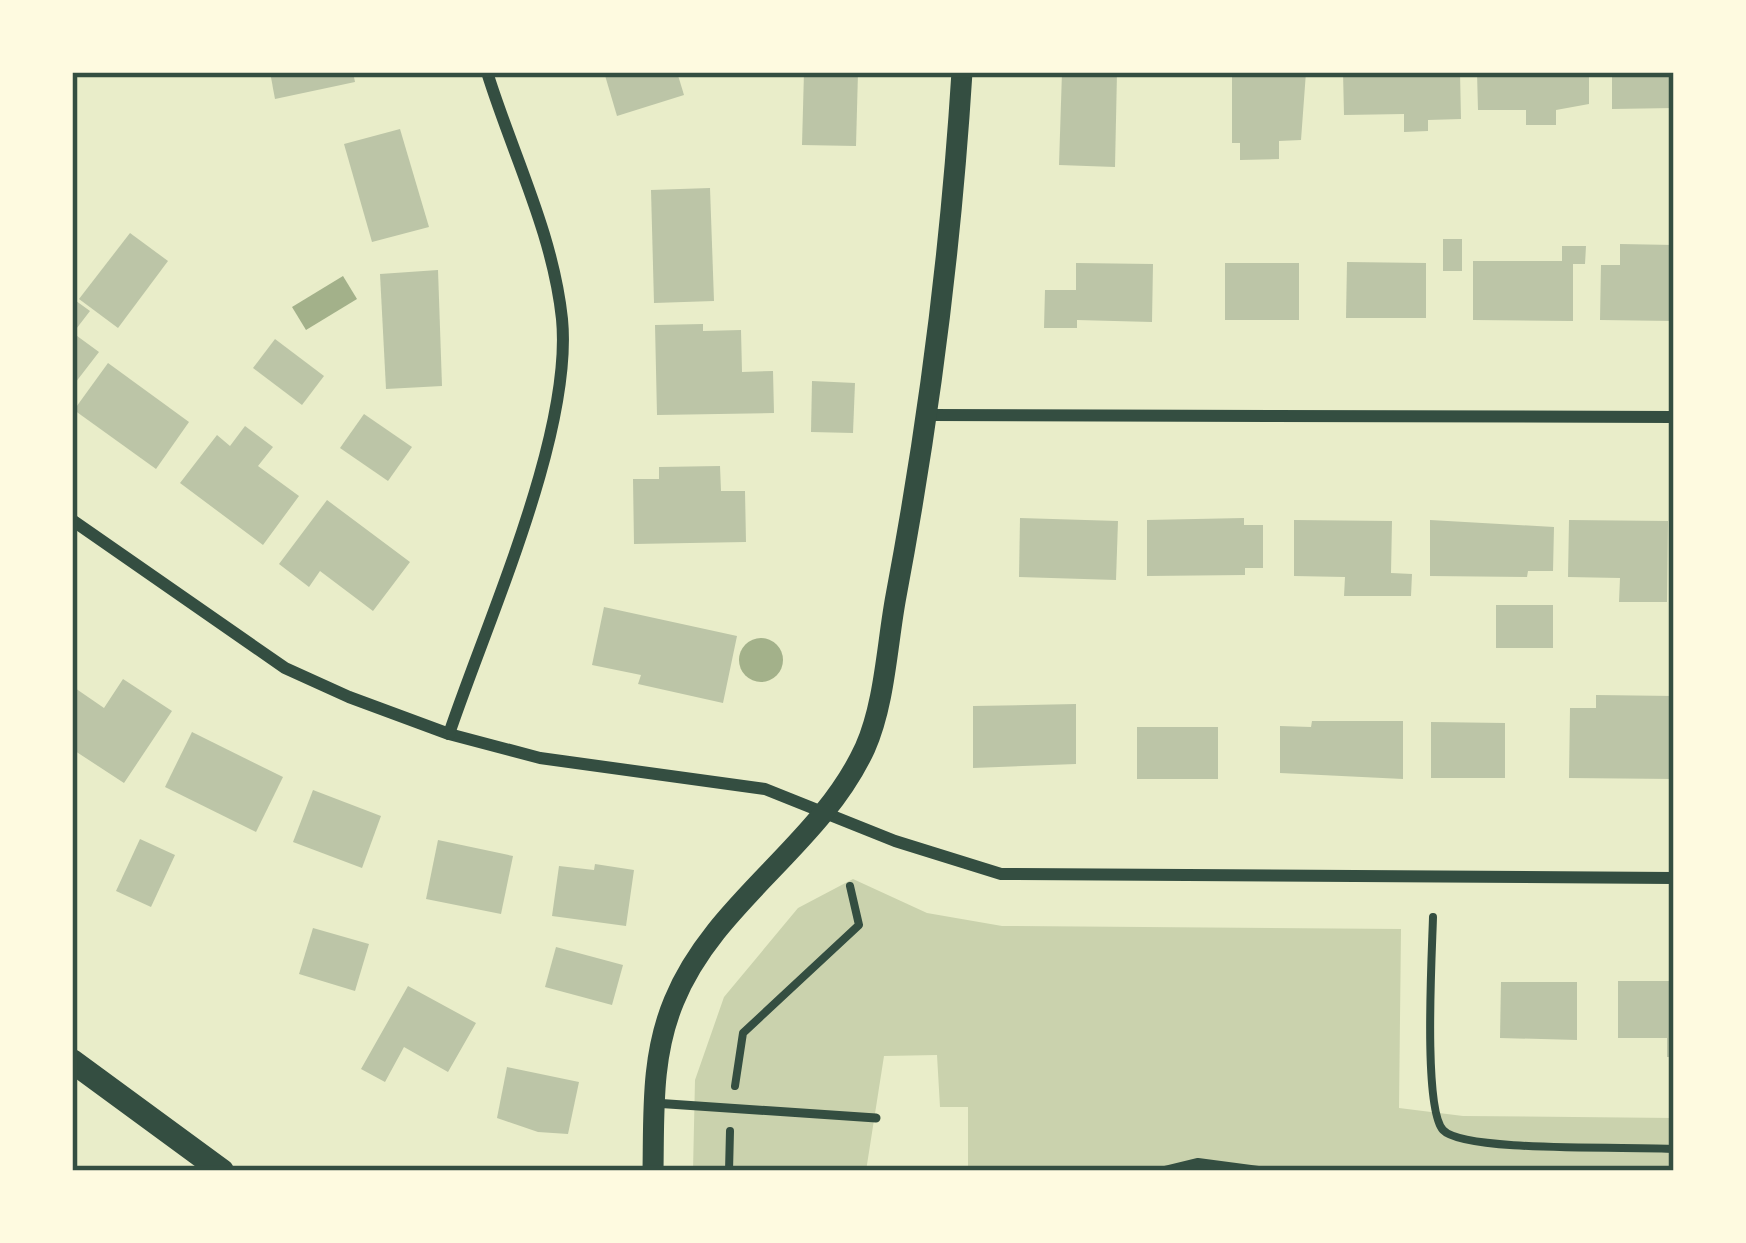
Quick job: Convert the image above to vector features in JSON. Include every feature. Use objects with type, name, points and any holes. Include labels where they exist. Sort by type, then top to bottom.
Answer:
[{"type":"main road","points":[[72,1061],[222,1171]]},
{"type":"street","points":[[448,734],[551,436],[562,363],[562,318],[547,248],[488,72]]},
{"type":"street","points":[[653,1171],[654,1103],[663,1034],[692,964],[825,811],[866,747],[931,415],[962,72]]},
{"type":"street","points":[[931,415],[1674,417]]},
{"type":"street","points":[[72,520],[285,668],[448,734],[540,758],[765,789],[895,841],[1000,874],[1674,878]]},
{"type":"lane","points":[[654,1103],[876,1118]]},
{"type":"path","points":[[729,1171],[731,1107],[743,1033],[860,925],[850,886]]},
{"type":"path","points":[[1432,917],[1432,1078],[1434,1108],[1443,1130],[1458,1140],[1488,1144],[1674,1150]]},
{"type":"path","points":[[1168,1170],[1267,1171]]},
{"type":"shaded area","points":[[343,276],[357,299],[306,330],[292,307]]},
{"type":"shaded area","points":[[761,638],[776,645],[783,660],[776,675],[761,682],[746,675],[739,660],[746,645]]},
{"type":"shaded area","points":[[853,879],[927,913],[1002,926],[1401,929],[1399,1108],[1463,1116],[1674,1118],[1674,1171],[968,1171],[968,1107],[940,1107],[937,1055],[884,1056],[866,1171],[693,1171],[695,1080],[724,997],[798,908]]},
{"type":"building","points":[[270,72],[353,72],[355,82],[275,99]]},
{"type":"building","points":[[604,72],[677,72],[684,95],[617,116]]},
{"type":"building","points":[[804,72],[858,72],[856,146],[802,145]]},
{"type":"building","points":[[1062,72],[1117,72],[1115,167],[1059,165]]},
{"type":"building","points":[[1232,72],[1306,72],[1301,140],[1279,141],[1279,159],[1240,160],[1240,143],[1232,143]]},
{"type":"building","points":[[1343,72],[1460,72],[1461,119],[1428,120],[1428,131],[1404,132],[1404,114],[1344,115]]},
{"type":"building","points":[[1477,72],[1589,72],[1589,104],[1556,110],[1556,125],[1526,125],[1526,110],[1478,110]]},
{"type":"building","points":[[1612,72],[1674,72],[1674,108],[1612,109]]},
{"type":"building","points":[[400,129],[429,227],[372,242],[344,144]]},
{"type":"building","points":[[710,188],[714,301],[654,303],[651,190]]},
{"type":"building","points":[[130,233],[168,261],[118,328],[79,299]]},
{"type":"building","points":[[1443,239],[1462,239],[1462,271],[1443,271]]},
{"type":"building","points":[[1620,244],[1674,245],[1674,321],[1600,320],[1601,265],[1620,265]]},
{"type":"building","points":[[1562,246],[1586,246],[1585,264],[1573,264],[1573,321],[1473,320],[1473,261],[1562,261]]},
{"type":"building","points":[[1347,262],[1426,263],[1426,318],[1346,318]]},
{"type":"building","points":[[1076,263],[1153,264],[1152,322],[1077,320],[1077,328],[1044,328],[1045,290],[1076,290]]},
{"type":"building","points":[[1225,263],[1299,263],[1299,320],[1225,320]]},
{"type":"building","points":[[438,270],[442,386],[386,389],[380,274]]},
{"type":"building","points":[[72,298],[90,311],[73,333],[99,352],[72,387]]},
{"type":"building","points":[[703,324],[703,331],[741,330],[742,372],[773,371],[774,413],[657,415],[655,325]]},
{"type":"building","points":[[275,339],[324,376],[302,405],[253,368]]},
{"type":"building","points":[[108,363],[189,422],[156,469],[74,410]]},
{"type":"building","points":[[812,381],[855,383],[853,433],[811,432]]},
{"type":"building","points":[[364,414],[412,447],[388,481],[340,448]]},
{"type":"building","points":[[245,426],[273,447],[258,466],[299,496],[263,545],[180,483],[217,435],[230,446]]},
{"type":"building","points":[[720,466],[721,491],[745,491],[746,542],[634,544],[633,479],[659,479],[659,467]]},
{"type":"building","points":[[327,500],[410,562],[373,611],[320,571],[309,587],[279,564]]},
{"type":"building","points":[[1020,518],[1118,521],[1116,580],[1019,577]]},
{"type":"building","points":[[1244,518],[1244,525],[1263,525],[1263,568],[1245,568],[1245,575],[1147,576],[1147,520]]},
{"type":"building","points":[[1294,520],[1392,521],[1391,573],[1412,574],[1411,596],[1344,596],[1345,577],[1294,576]]},
{"type":"building","points":[[1430,520],[1554,527],[1553,571],[1528,571],[1527,577],[1430,576]]},
{"type":"building","points":[[1569,520],[1668,521],[1667,602],[1619,602],[1620,578],[1568,577]]},
{"type":"building","points":[[1496,605],[1553,605],[1553,648],[1496,648]]},
{"type":"building","points":[[604,607],[737,636],[723,703],[638,684],[641,675],[592,665]]},
{"type":"building","points":[[123,679],[172,711],[124,783],[72,749],[72,686],[104,708]]},
{"type":"building","points":[[1596,695],[1674,696],[1674,779],[1569,778],[1570,708],[1596,708]]},
{"type":"building","points":[[1076,704],[1076,764],[973,768],[973,706]]},
{"type":"building","points":[[1312,721],[1403,721],[1403,779],[1280,773],[1280,726],[1311,727]]},
{"type":"building","points":[[1431,722],[1505,723],[1505,778],[1431,778]]},
{"type":"building","points":[[1137,727],[1218,727],[1218,779],[1137,779]]},
{"type":"building","points":[[192,732],[283,777],[256,832],[165,787]]},
{"type":"building","points":[[313,790],[381,816],[362,868],[293,842]]},
{"type":"building","points":[[140,839],[175,855],[151,907],[116,891]]},
{"type":"building","points":[[438,840],[513,856],[501,914],[426,899]]},
{"type":"building","points":[[595,864],[634,870],[626,926],[552,916],[559,866],[594,870]]},
{"type":"building","points":[[313,928],[369,944],[355,991],[299,974]]},
{"type":"building","points":[[556,947],[623,965],[612,1005],[545,987]]},
{"type":"building","points":[[1618,981],[1674,981],[1674,1057],[1667,1057],[1667,1038],[1618,1038]]},
{"type":"building","points":[[1501,982],[1577,982],[1577,1040],[1500,1038]]},
{"type":"building","points":[[408,986],[476,1023],[448,1072],[404,1047],[385,1082],[361,1069]]},
{"type":"building","points":[[507,1067],[579,1082],[568,1134],[538,1132],[497,1118]]}]
